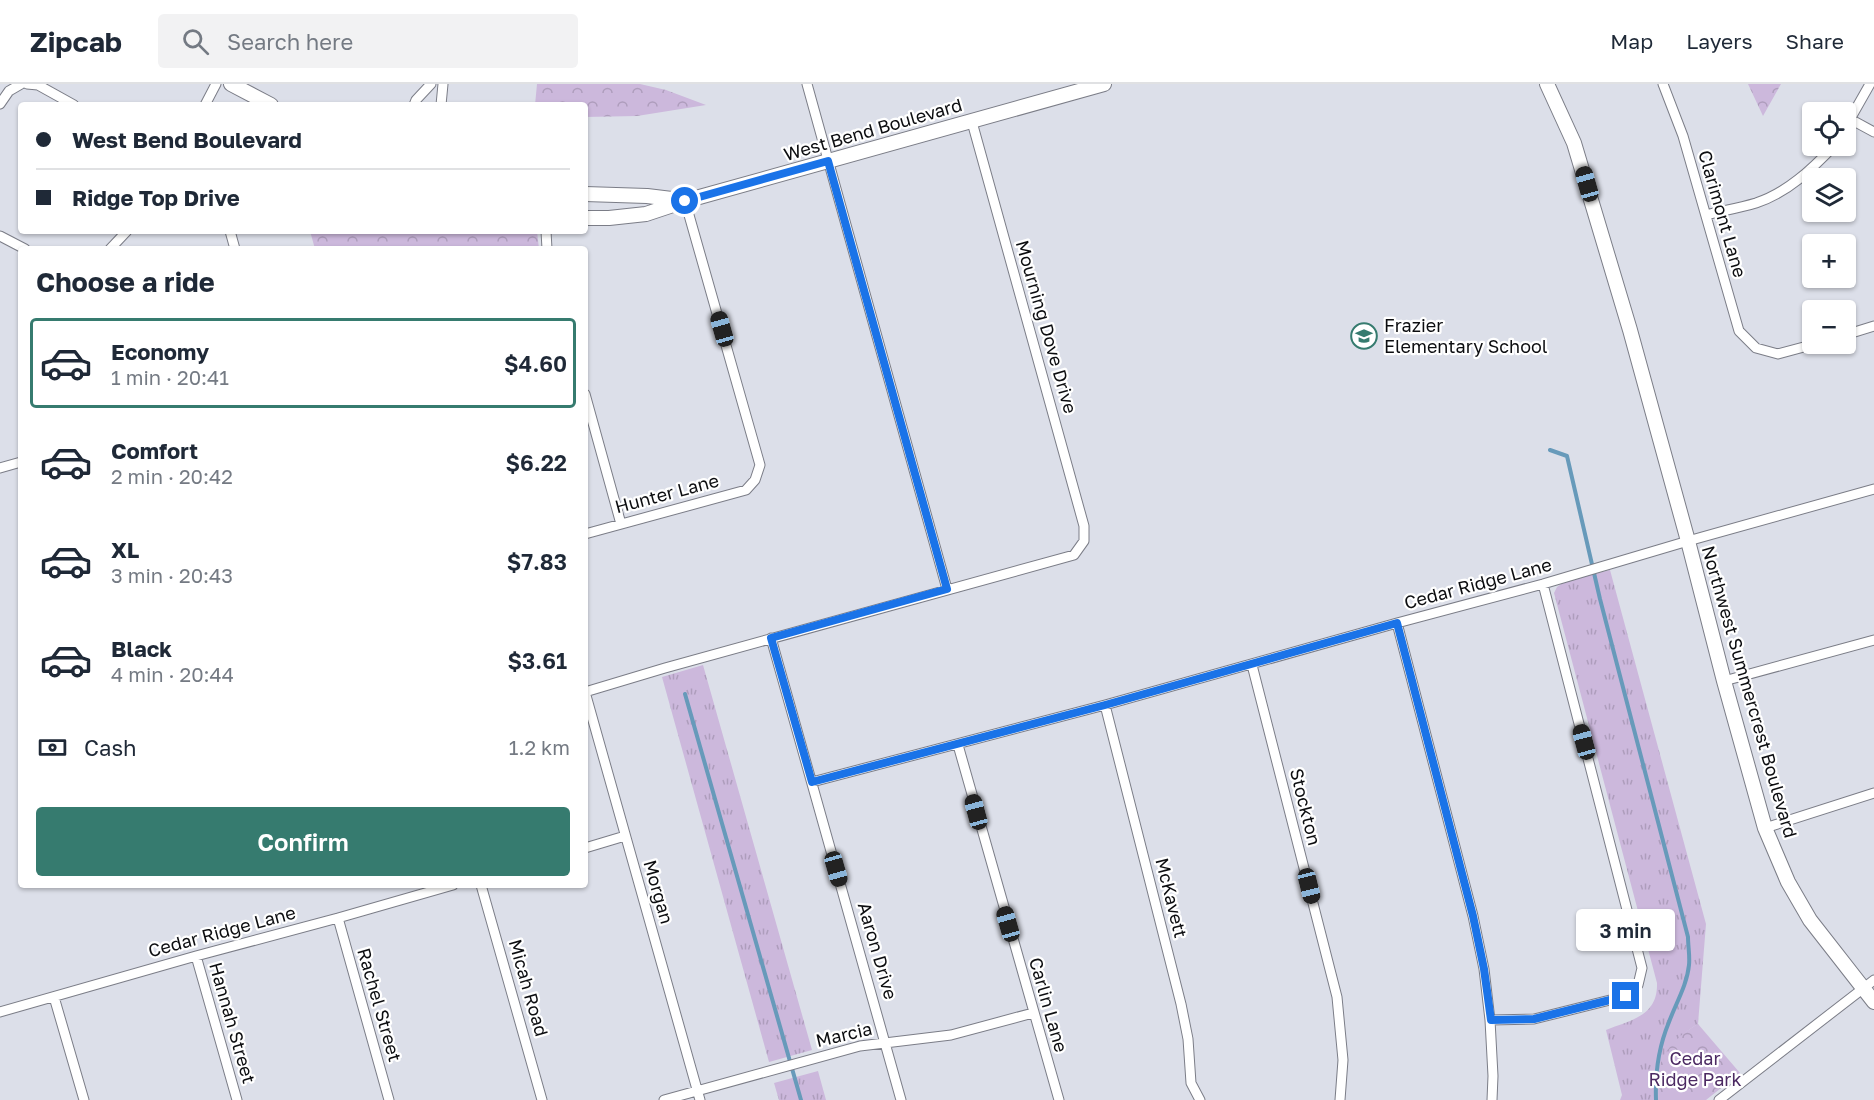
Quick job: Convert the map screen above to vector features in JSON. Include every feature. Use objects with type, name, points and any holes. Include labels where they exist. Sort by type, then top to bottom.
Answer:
[{"type":"street","points":[[0,104],[9,91],[21,84]]},
{"type":"street","points":[[27,84],[38,86],[68,102]]},
{"type":"street","points":[[207,102],[216,84]]},
{"type":"street","points":[[231,84],[265,102]]},
{"type":"street","points":[[415,102],[431,84]]},
{"type":"street","points":[[441,102],[442,84]]},
{"type":"street","points":[[588,691],[947,589],[807,84]]},
{"type":"street","name":"West Bend Boulevard","points":[[588,218],[646,214],[685,201],[1104,84]]},
{"type":"street","name":"Northwest Summercrest Boulevard","points":[[1547,84],[1574,143],[1630,330],[1765,828],[1788,882],[1810,920],[1874,1002]]},
{"type":"street","name":"Clarimont Lane","points":[[1663,84],[1683,136],[1738,331],[1756,348],[1778,354],[1802,348]]},
{"type":"street","points":[[1856,110],[1870,84]]},
{"type":"street","name":"Mourning Dove Drive","points":[[947,589],[1074,555],[1084,542],[1084,526],[972,122]]},
{"type":"street","points":[[1856,122],[1874,132]]},
{"type":"street","points":[[1706,215],[1758,202],[1793,184],[1825,156]]},
{"type":"street","name":"West Bend Boulevard","points":[[588,194],[647,196],[685,201]]},
{"type":"street","name":"Hunter Lane","points":[[588,533],[746,490],[755,480],[760,465],[685,201]]},
{"type":"street","points":[[113,246],[124,234]]},
{"type":"street","points":[[0,236],[19,246]]},
{"type":"street","points":[[1856,332],[1874,326]]},
{"type":"street","points":[[588,405],[621,524]]},
{"type":"street","points":[[0,468],[18,463]]},
{"type":"street","name":"Cedar Ridge Lane","points":[[812,782],[1105,705],[1543,584],[1874,489]]},
{"type":"street","points":[[1491,1020],[1534,1019],[1626,996],[1638,985],[1642,968],[1543,584]]},
{"type":"street","points":[[1397,623],[1473,916],[1484,969],[1491,1020],[1492,1100]]},
{"type":"street","name":"Aaron Drive","points":[[771,638],[901,1100]]},
{"type":"street","points":[[1724,681],[1874,640]]},
{"type":"street","name":"Stockton","points":[[1252,664],[1337,997],[1343,1060],[1340,1100]]},
{"type":"street","name":"Morgan","points":[[588,703],[698,1095]]},
{"type":"street","name":"McKavett","points":[[1105,705],[1181,1004],[1188,1039],[1191,1083],[1200,1100]]},
{"type":"street","name":"Carlin Lane","points":[[958,745],[1059,1100]]},
{"type":"street","points":[[1765,828],[1874,793]]},
{"type":"street","points":[[588,847],[625,837]]},
{"type":"street","name":"Cedar Ridge Lane","points":[[0,1012],[443,888]]},
{"type":"street","name":"Micah Road","points":[[483,888],[542,1100]]},
{"type":"street","name":"Rachel Street","points":[[338,918],[389,1100]]},
{"type":"street","name":"Hannah Street","points":[[195,956],[237,1100]]},
{"type":"street","points":[[1720,1100],[1874,980]]},
{"type":"street","points":[[54,997],[84,1100]]},
{"type":"street","name":"Marcia","points":[[664,1100],[698,1095],[860,1046],[951,1035],[1033,1013]]},
{"type":"green space","points":[[537,84],[640,84],[666,90],[706,105],[637,116],[588,117],[588,102],[535,102]]},
{"type":"green space","points":[[1748,84],[1781,84],[1763,116]]},
{"type":"green space","points":[[311,234],[537,234],[539,246],[314,246]]},
{"type":"green space","points":[[1610,570],[1706,924],[1698,1024],[1679,1039],[1666,1056],[1660,1076],[1659,1100],[1620,1100],[1622,1095],[1606,1030],[1648,1010],[1656,994],[1657,983],[1554,593],[1557,587],[1564,582]]},
{"type":"green space","points":[[703,665],[812,1050],[769,1062],[662,677]]},
{"type":"green space","name":"Cedar Ridge Park","points":[[1698,1024],[1740,1073],[1706,1100],[1659,1100],[1659,1074],[1662,1060],[1675,1042]]},
{"type":"green space","points":[[818,1071],[826,1100],[779,1100],[774,1083]]},
{"type":"waterway","points":[[1550,450],[1567,456],[1600,599],[1688,937],[1688,972],[1660,1050],[1656,1100]]},
{"type":"waterway","points":[[685,694],[801,1100]]},
{"type":"place","name":"Frazier Elementary School","points":[[1364,336]]},
{"type":"route","points":[[685,201],[828,161],[947,589],[771,638],[812,782],[958,745],[1397,623],[1473,916],[1484,969],[1491,1020],[1534,1019],[1626,996]]}]
